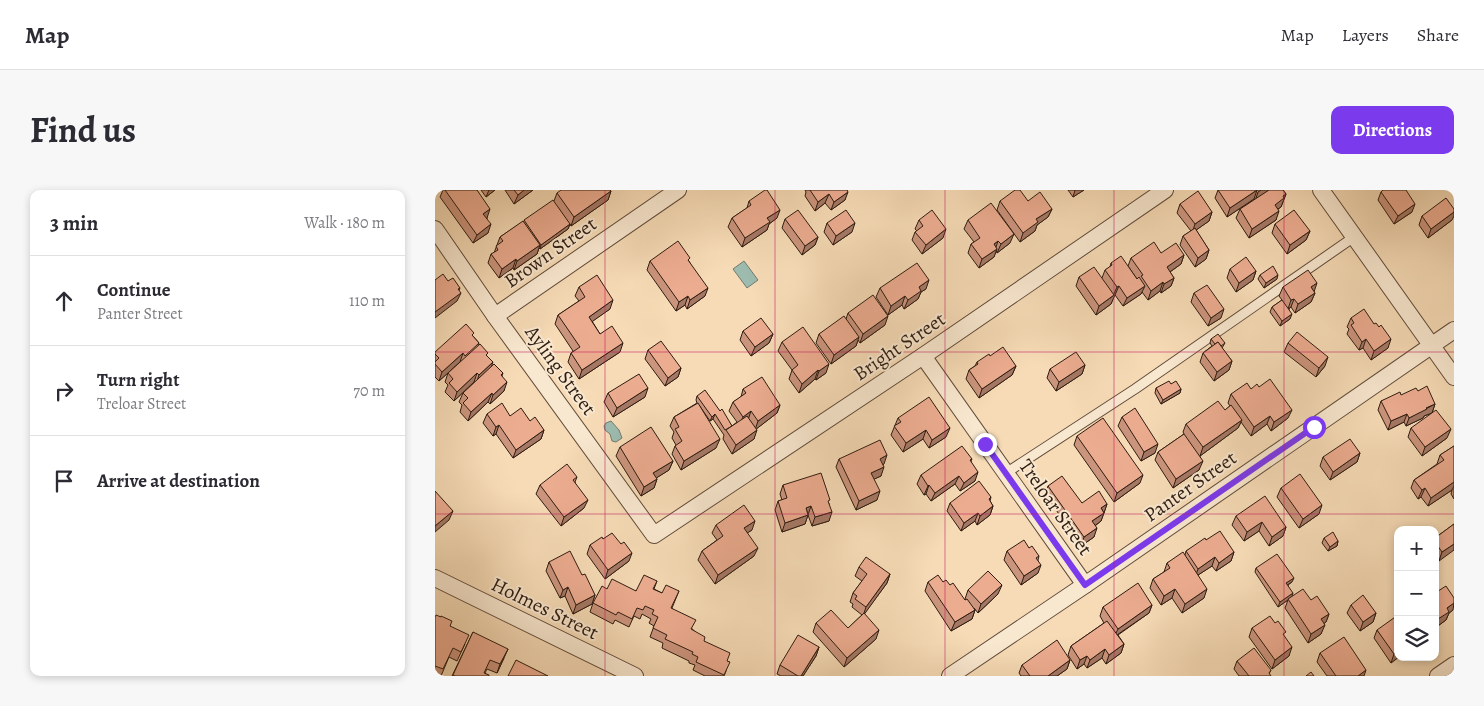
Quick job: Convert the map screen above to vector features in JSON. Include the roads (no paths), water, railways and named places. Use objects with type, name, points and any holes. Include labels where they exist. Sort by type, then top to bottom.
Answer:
[{"type":"street","name":"Brown Street","points":[[495,316],[677,190]]},
{"type":"street","name":"Bright Street","points":[[654,535],[923,356],[1165,190]]},
{"type":"street","points":[[1321,190],[1454,378]]},
{"type":"street","name":"Ayling Street","points":[[435,229],[495,316],[654,535]]},
{"type":"street","name":"Panter Street","points":[[950,676],[1454,330]]},
{"type":"street","name":"Treloar Street","points":[[923,356],[1085,585]]},
{"type":"street","name":"Holmes Street","points":[[435,578],[635,676]]},
{"type":"street","points":[[1438,676],[1454,665]]},
{"type":"lane","points":[[1006,473],[1135,389],[1354,237]]}]
